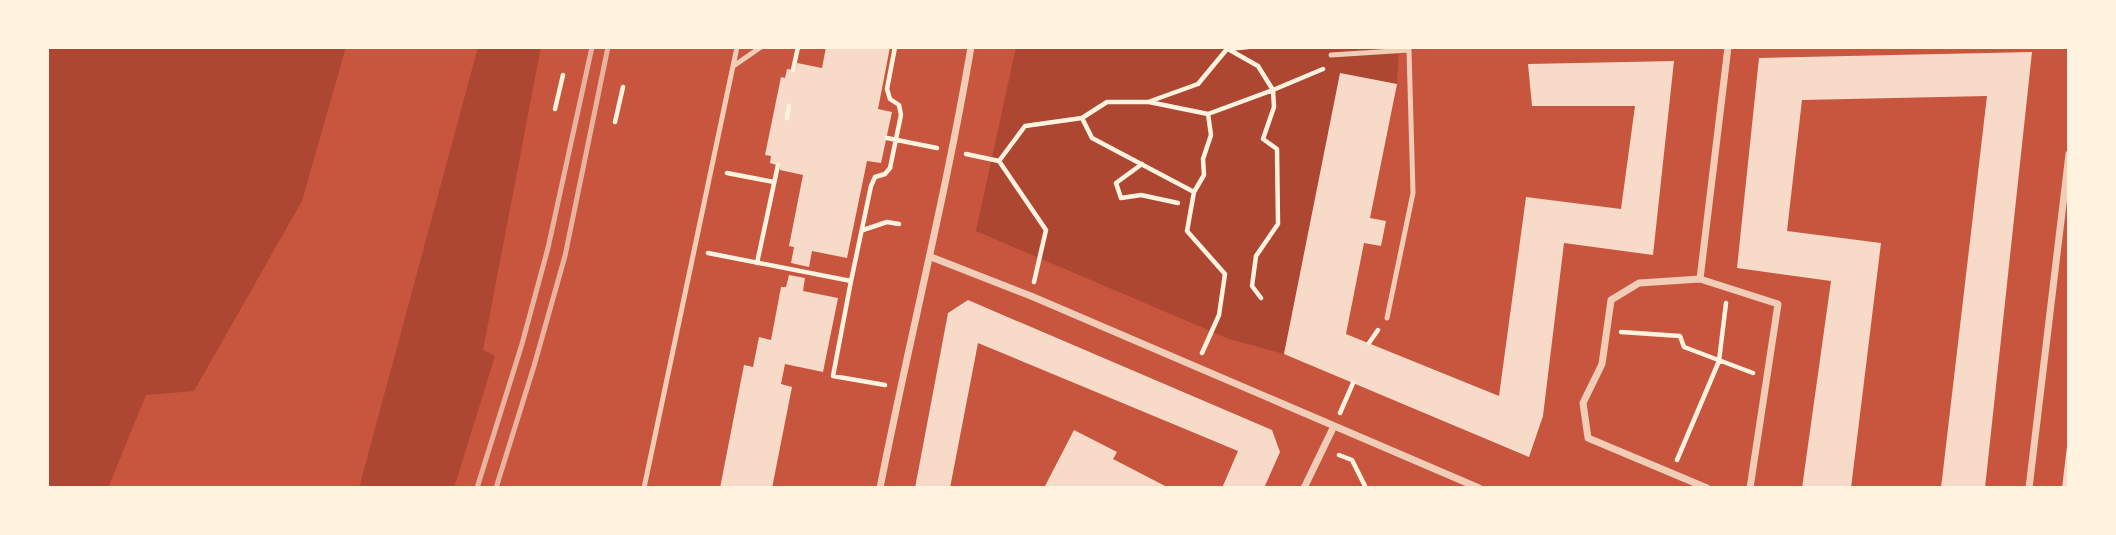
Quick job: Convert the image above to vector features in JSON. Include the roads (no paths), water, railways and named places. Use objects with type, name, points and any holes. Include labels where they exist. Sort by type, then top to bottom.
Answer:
[{"type":"street","points":[[880,488],[931,257],[971,47]]},
{"type":"street","points":[[1700,279],[1728,47]]},
{"type":"street","points":[[2029,488],[2069,154]]},
{"type":"street","points":[[931,257],[1031,296],[1479,488]]},
{"type":"street","points":[[1707,488],[1588,438],[1583,403],[1602,364],[1611,300],[1639,283],[1700,279],[1777,304],[1750,488]]},
{"type":"street","points":[[1304,488],[1334,426]]},
{"type":"lane","points":[[644,488],[737,47]]},
{"type":"lane","points":[[735,65],[761,47]]},
{"type":"lane","points":[[1331,55],[1409,49],[1413,193],[1387,318]]},
{"type":"railway","points":[[477,488],[522,344],[548,248],[592,47]]},
{"type":"railway","points":[[496,488],[565,256],[608,47]]}]
